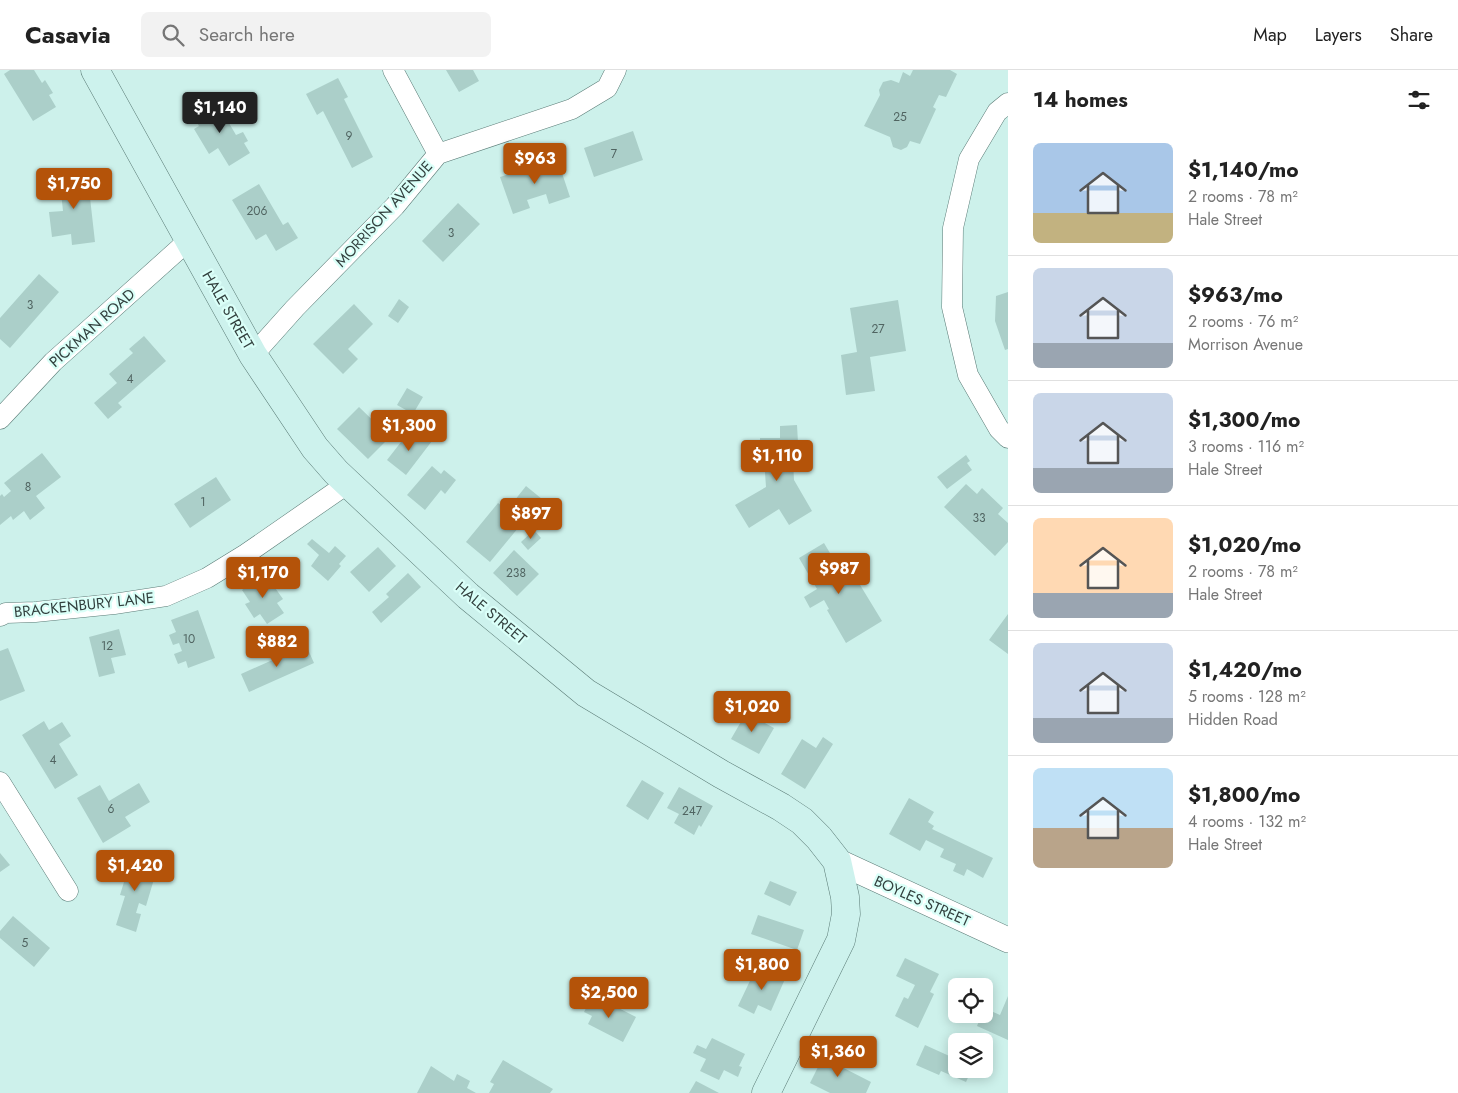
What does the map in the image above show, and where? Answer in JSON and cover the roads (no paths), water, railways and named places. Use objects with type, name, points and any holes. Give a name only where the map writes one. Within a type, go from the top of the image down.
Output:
[{"type":"main road","name":"HALE STREET","points":[[95,70],[253,355],[315,448],[347,484],[385,517],[468,596],[586,693],[802,821],[819,838],[837,861],[845,897],[846,914],[841,940],[766,1093]]},
{"type":"street","points":[[393,70],[438,154]]},
{"type":"street","name":"MORRISON AVENUE","points":[[253,355],[395,206],[438,154],[572,109],[607,88],[616,70]]},
{"type":"street","points":[[1008,104],[997,112],[969,159],[953,228],[952,307],[968,375],[999,429],[1008,438]]},
{"type":"street","name":"PICKMAN ROAD","points":[[0,419],[53,362],[189,240]]},
{"type":"street","name":"BRACKENBURY LANE","points":[[0,616],[6,613],[106,605],[166,596],[206,578],[246,554],[347,484]]},
{"type":"street","points":[[0,782],[68,891]]},
{"type":"street","name":"BOYLES STREET","points":[[837,861],[1008,940]]}]
